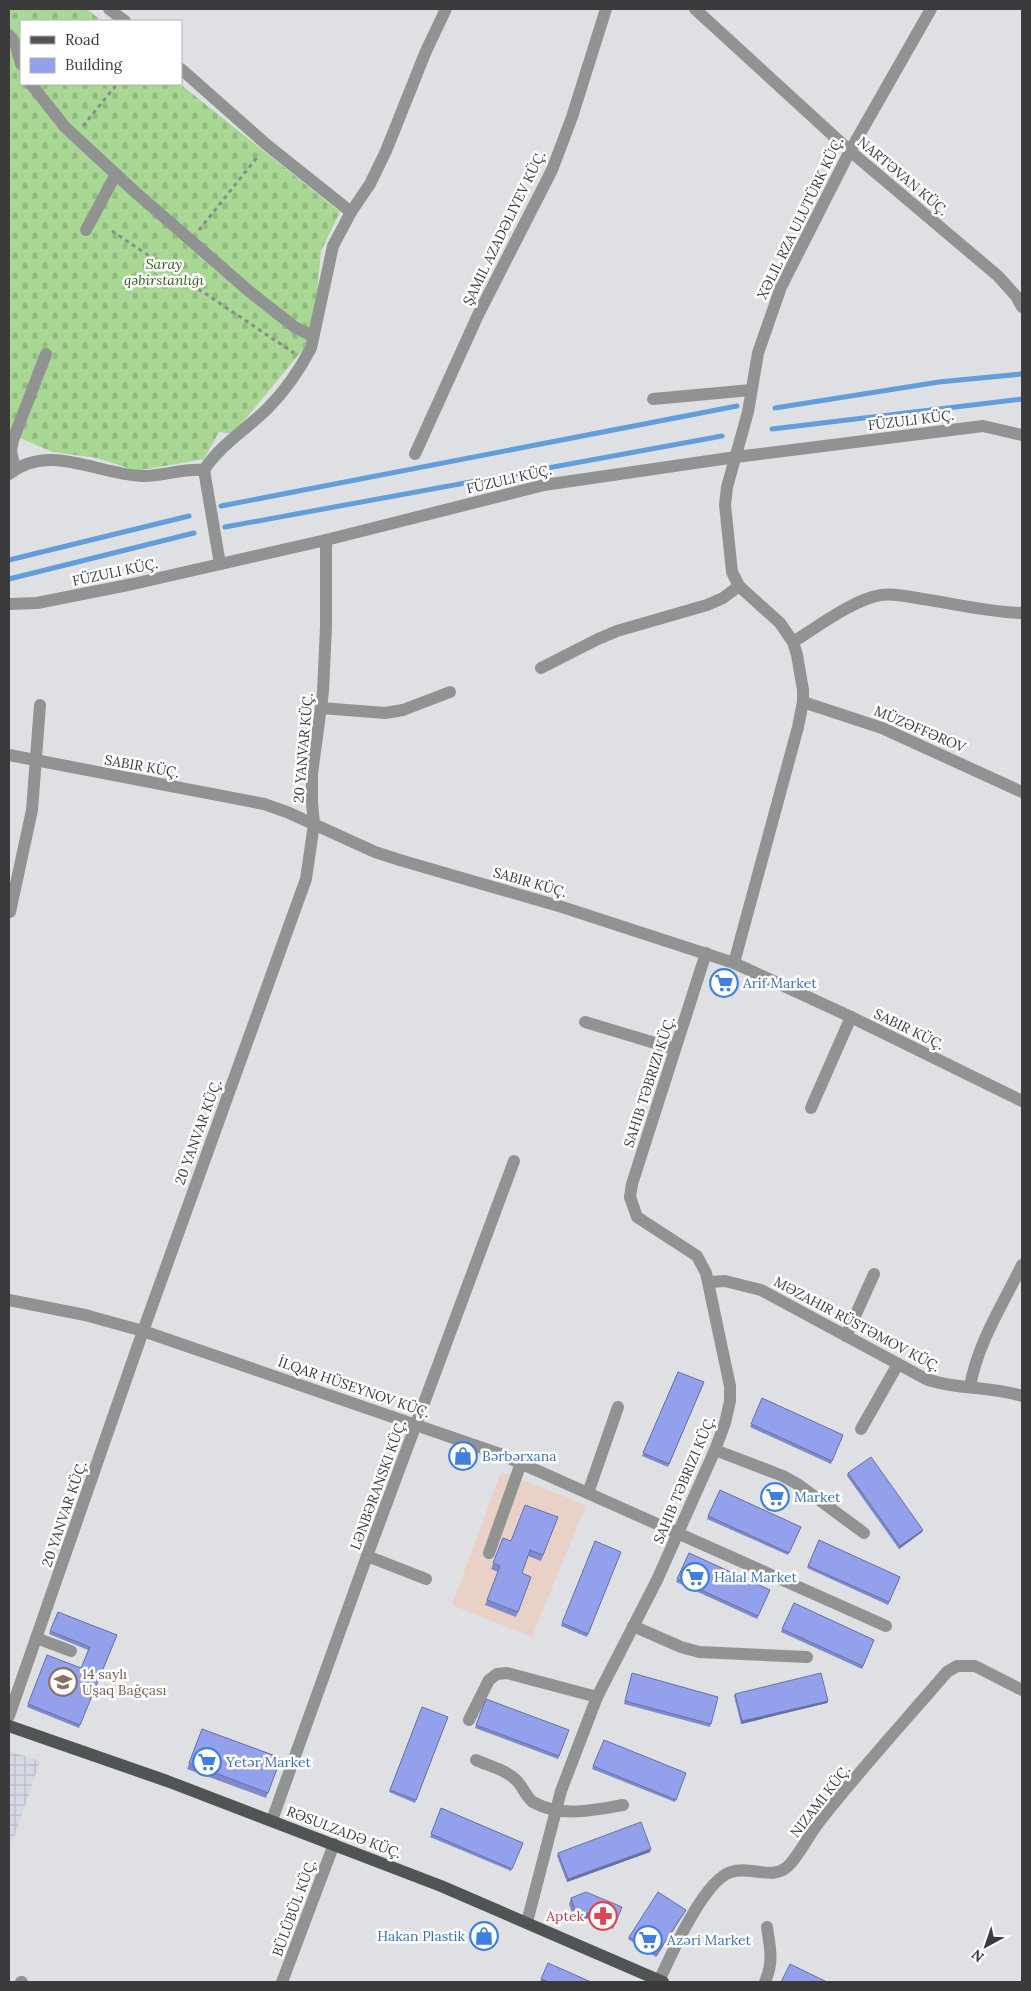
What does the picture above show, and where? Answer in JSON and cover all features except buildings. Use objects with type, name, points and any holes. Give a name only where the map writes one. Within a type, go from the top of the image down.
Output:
[{"type":"main road","name":"RƏSULZADƏ KÜÇ.","points":[[9,1726],[167,1781],[334,1844],[527,1922],[661,1981]]},
{"type":"street","points":[[109,9],[123,20]]},
{"type":"street","points":[[220,564],[204,470],[220,450],[269,407],[305,360],[313,336],[333,246],[351,212],[370,184],[386,151],[426,51],[446,9]]},
{"type":"street","points":[[604,13],[618,9]]},
{"type":"street","name":"NARTƏVAN KÜÇ.","points":[[695,9],[850,151],[998,276],[1020,297]]},
{"type":"street","name":"XƏLIL RZA ULUTÜRK KÜÇ.","points":[[736,457],[748,412],[758,353],[774,304],[850,151],[931,9]]},
{"type":"street","name":"ŞAMIL AZADƏLIYEV KÜÇ.","points":[[414,454],[478,315],[552,170],[572,116],[604,13]]},
{"type":"street","points":[[9,35],[16,46],[20,60]]},
{"type":"street","points":[[182,70],[267,145],[351,212]]},
{"type":"street","points":[[32,85],[66,127],[116,174],[250,292],[296,328],[313,336]]},
{"type":"street","points":[[86,230],[116,174]]},
{"type":"street","points":[[46,354],[13,440],[11,451],[12,472],[40,461],[73,461],[124,475],[145,476],[180,470],[204,470]]},
{"type":"street","points":[[654,399],[752,390]]},
{"type":"street","name":"FÜZULI KÜÇ.","points":[[9,604],[37,603],[133,584],[326,540],[544,485],[736,457],[983,426],[1022,434]]},
{"type":"street","points":[[734,963],[803,702],[803,690],[793,642],[780,623],[739,586],[732,572],[724,505],[726,487],[736,457]]},
{"type":"street","name":"20 YANVAR KÜÇ.","points":[[9,1716],[143,1331],[306,879],[314,824],[312,774],[321,708],[326,626],[326,540]]},
{"type":"street","points":[[541,668],[598,639],[707,605],[723,598],[739,586]]},
{"type":"street","points":[[793,642],[842,611],[880,595],[898,595],[990,610],[1022,613]]},
{"type":"street","points":[[321,708],[385,713],[403,710],[450,692]]},
{"type":"street","name":"MÜZƏFFƏROV","points":[[803,702],[882,728],[1022,792]]},
{"type":"street","points":[[10,912],[32,810],[40,705]]},
{"type":"street","name":"SABIR KÜÇ.","points":[[9,755],[264,804],[375,852],[403,862],[562,907],[706,953],[734,963],[851,1017],[1022,1101]]},
{"type":"street","name":"SAHIB TƏBRIZI KÜÇ.","points":[[527,1922],[556,1809],[598,1697],[648,1598],[716,1450],[730,1401],[730,1386],[706,1273],[697,1256],[637,1218],[630,1197],[632,1184],[706,953]]},
{"type":"street","points":[[811,1108],[851,1017]]},
{"type":"street","points":[[585,1022],[675,1049]]},
{"type":"street","name":"LƏNBƏRANSKI KÜÇ.","points":[[272,1820],[367,1556],[514,1161]]},
{"type":"street","points":[[970,1387],[973,1368],[979,1353],[1022,1266]]},
{"type":"street","points":[[846,1336],[874,1274]]},
{"type":"street","name":"MƏZAHIR RÜSTƏMOV KÜÇ.","points":[[708,1282],[725,1281],[761,1290],[926,1379],[941,1385],[1001,1391],[1022,1396]]},
{"type":"street","name":"İLQAR HÜSEYNOV KÜÇ.","points":[[9,1300],[86,1315],[143,1331],[521,1463],[886,1626]]},
{"type":"street","points":[[860,1428],[898,1364]]},
{"type":"street","points":[[588,1493],[618,1407]]},
{"type":"street","points":[[716,1450],[783,1476],[864,1533]]},
{"type":"street","points":[[489,1553],[521,1463]]},
{"type":"street","points":[[367,1556],[426,1579]]},
{"type":"street","points":[[633,1626],[681,1647],[699,1652],[807,1657]]},
{"type":"street","points":[[36,1638],[71,1651]]},
{"type":"street","name":"NIZAMI KÜÇ.","points":[[661,1981],[681,1935],[708,1891],[721,1876],[733,1871],[772,1873],[782,1870],[791,1864],[818,1823],[947,1672],[957,1666],[974,1666],[1022,1690]]},
{"type":"street","points":[[469,1720],[489,1680],[497,1674],[507,1673],[598,1697]]},
{"type":"street","points":[[476,1760],[511,1775],[534,1803],[572,1812],[585,1812],[624,1805]]},
{"type":"street","name":"BÜLÜBÜL KÜÇ.","points":[[282,1982],[334,1844]]},
{"type":"street","points":[[764,1982],[771,1968],[767,1927]]},
{"type":"path","points":[[75,136],[116,85]]},
{"type":"path","points":[[190,240],[267,145]]},
{"type":"path","points":[[112,231],[305,360]]},
{"type":"shaded area","points":[[501,1472],[586,1505],[532,1637],[452,1605]]},
{"type":"shaded area","points":[[9,1751],[40,1761],[13,1841],[9,1840]]},
{"type":"green space","name":"Saray qəbirstanlığı","points":[[9,9],[87,9],[101,20],[20,20],[20,85],[181,85],[340,212],[321,251],[316,304],[305,347],[233,434],[219,432],[204,459],[137,471],[97,458],[52,452],[11,434],[9,439]]},
{"type":"waterway","points":[[775,408],[939,382],[1022,374]]},
{"type":"waterway","points":[[772,429],[1022,399]]},
{"type":"waterway","points":[[221,506],[737,406]]},
{"type":"waterway","points":[[225,527],[722,436]]},
{"type":"waterway","points":[[9,560],[189,516]]},
{"type":"waterway","points":[[9,579],[194,533]]},
{"type":"place","name":"Arif Market","points":[[724,983]]},
{"type":"place","name":"Bərbərxana","points":[[463,1456]]},
{"type":"place","name":"Market","points":[[775,1497]]},
{"type":"place","name":"Halal Market","points":[[695,1577]]},
{"type":"place","name":"14 saylı Uşaq Bağçası","points":[[63,1682]]},
{"type":"place","name":"Yetər Market","points":[[207,1762]]},
{"type":"place","name":"Aptek","points":[[603,1916]]},
{"type":"place","name":"Hakan Plastik","points":[[484,1936]]},
{"type":"place","name":"Azəri Market","points":[[648,1940]]}]
